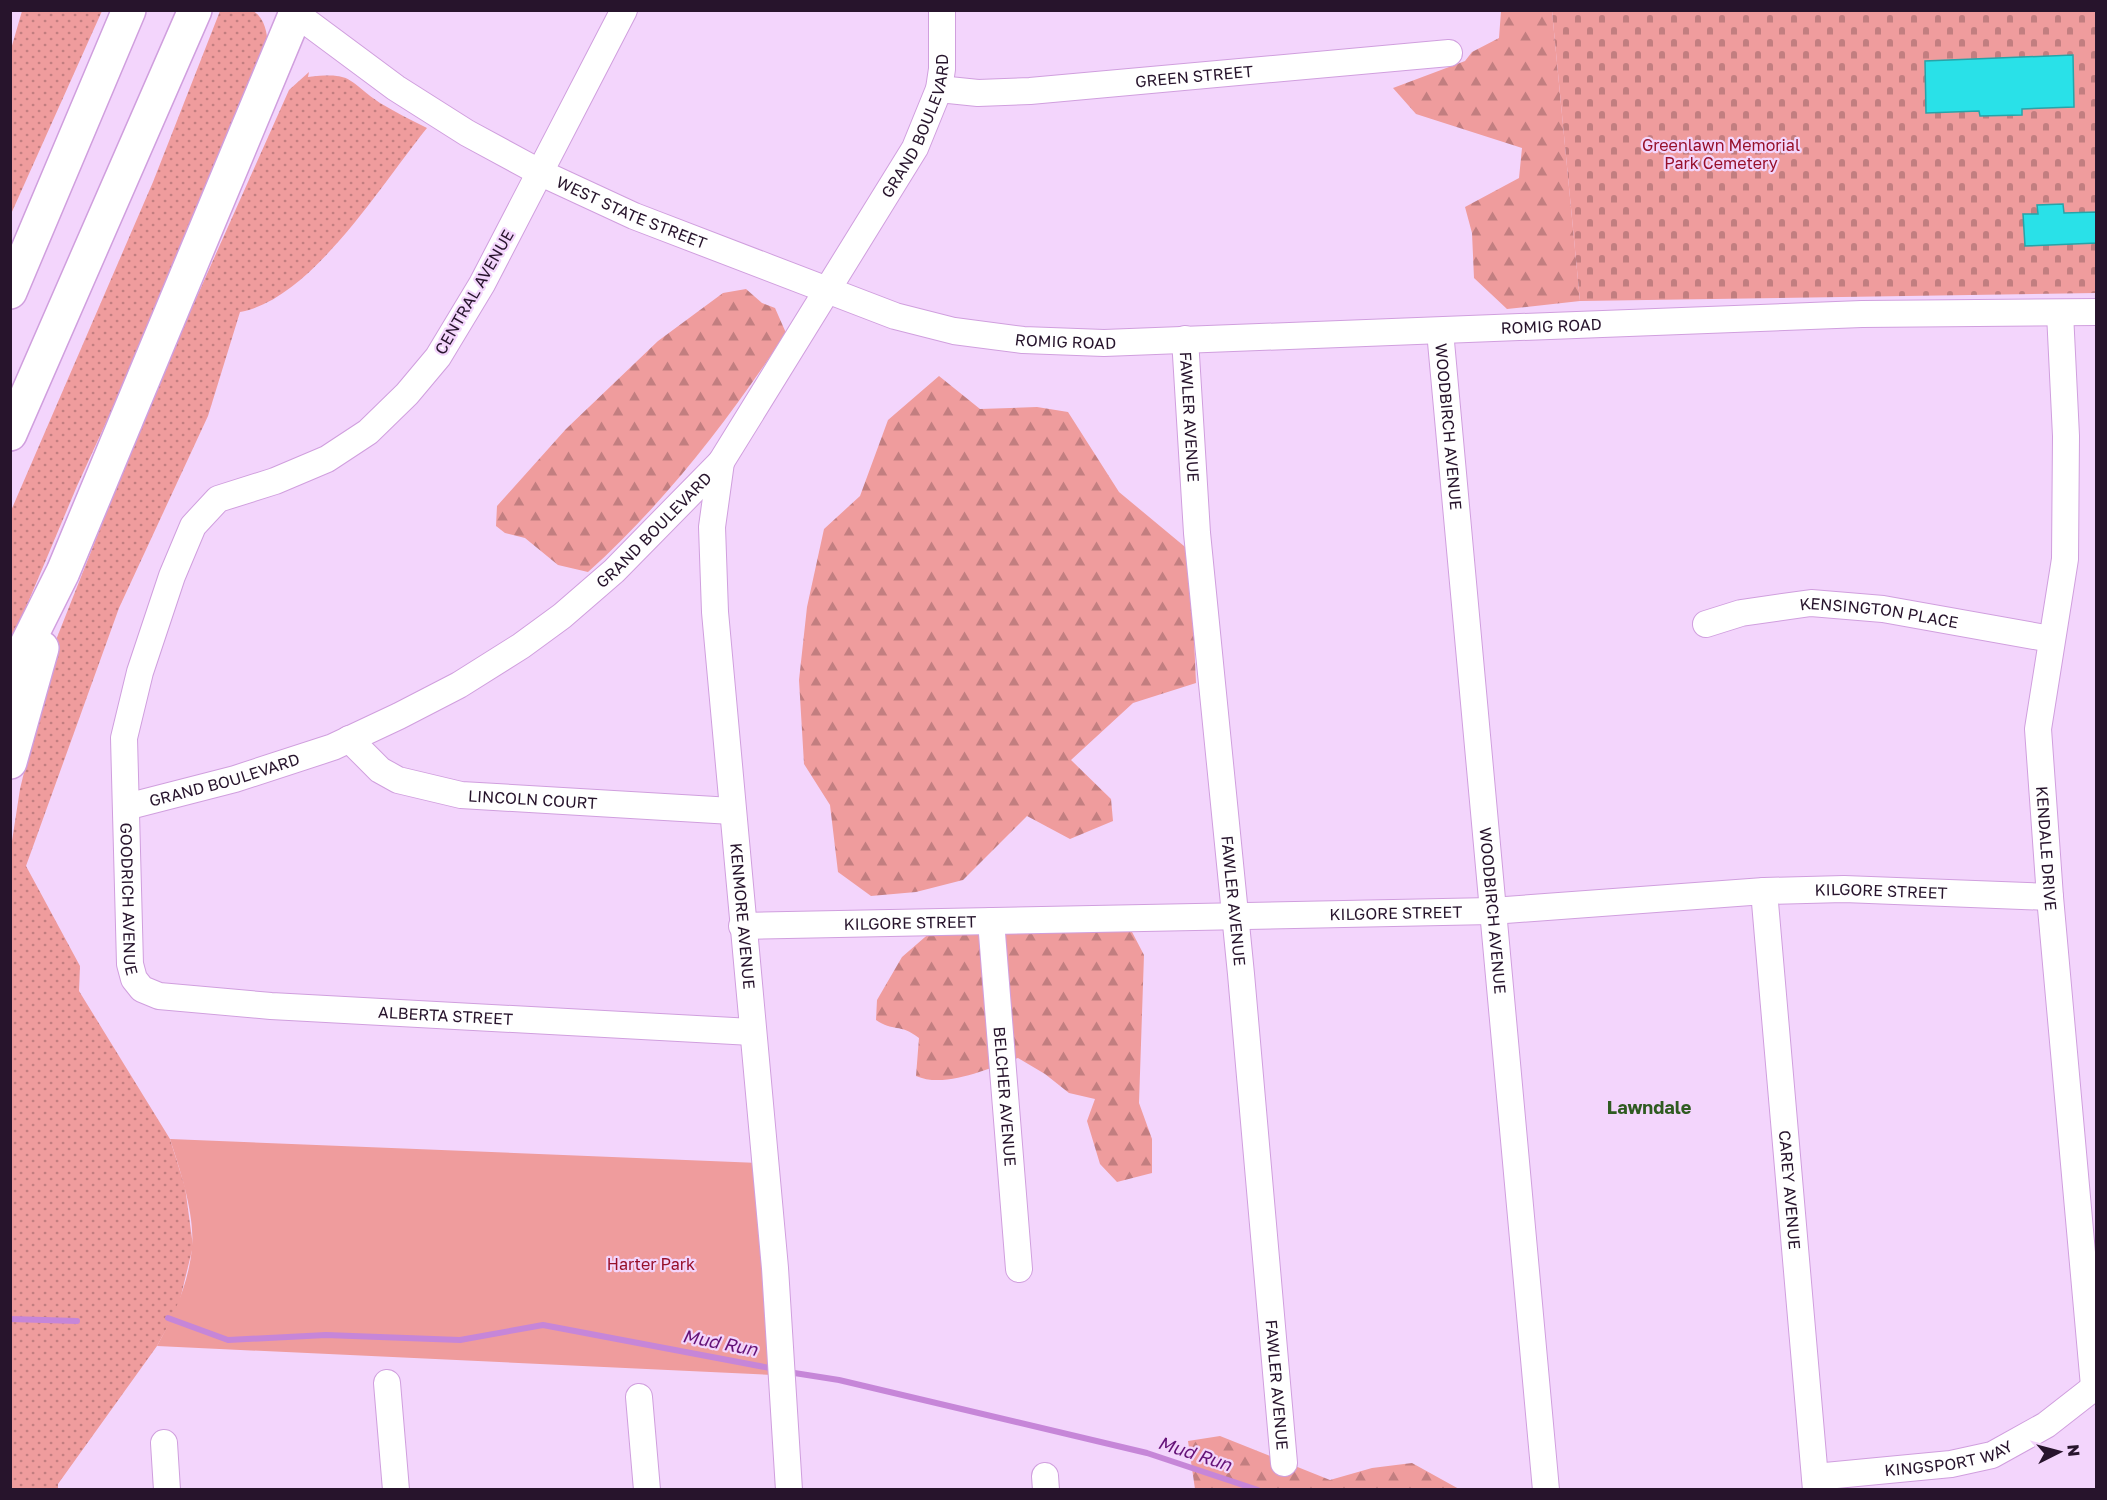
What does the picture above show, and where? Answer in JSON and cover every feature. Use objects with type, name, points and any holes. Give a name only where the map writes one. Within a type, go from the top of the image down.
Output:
[{"type":"highway","points":[[10,292],[129,10]]},
{"type":"highway","points":[[10,434],[195,10]]},
{"type":"highway","points":[[10,678],[63,572],[294,12]]},
{"type":"highway","points":[[10,762],[63,572]]},
{"type":"street","name":"CENTRAL AVENUE","points":[[126,807],[124,738],[140,672],[172,576],[193,526],[219,499],[274,481],[327,459],[368,432],[407,394],[438,357],[482,284],[624,10]]},
{"type":"street","name":"GRAND BOULEVARD","points":[[126,807],[235,779],[349,739],[459,685],[562,616],[614,571],[721,462],[829,291],[915,148],[939,89],[942,69],[942,10]]},
{"type":"street","name":"WEST STATE STREET","points":[[294,12],[396,88],[467,133],[539,172],[634,216],[895,316],[954,331],[1006,338]]},
{"type":"street","name":"GREEN STREET","points":[[939,89],[978,93],[1030,91],[1449,53]]},
{"type":"street","name":"KENDALE DRIVE","points":[[2060,312],[2066,436],[2065,559],[2038,729],[2050,897],[2095,1386]]},
{"type":"street","name":"ROMIG ROAD","points":[[1006,338],[1050,342],[1185,339],[1862,314],[2097,312]]},
{"type":"street","name":"WOODBIRCH AVENUE","points":[[1440,331],[1546,1490]]},
{"type":"street","name":"FAWLER AVENUE","points":[[1185,339],[1197,533],[1284,1463]]},
{"type":"street","name":"KENMORE AVENUE","points":[[721,462],[711,548],[782,1367],[789,1490]]},
{"type":"street","name":"KENSINGTON PLACE","points":[[1706,624],[1742,613],[1811,603],[1882,609],[2051,639]]},
{"type":"street","name":"LINCOLN COURT","points":[[349,739],[380,770],[398,780],[449,792],[732,811]]},
{"type":"street","name":"GOODRICH AVENUE","points":[[126,807],[130,964],[134,979],[142,989]]},
{"type":"street","name":"KILGORE STREET","points":[[742,926],[1492,911],[1764,891],[1868,889],[2050,897]]},
{"type":"street","name":"CAREY AVENUE","points":[[1764,891],[1816,1483]]},
{"type":"street","name":"BELCHER AVENUE","points":[[991,921],[1019,1269]]},
{"type":"street","name":"ALBERTA STREET","points":[[142,989],[159,996],[271,1006],[752,1032]]},
{"type":"street","points":[[387,1383],[396,1490]]},
{"type":"street","name":"KINGSPORT WAY","points":[[1816,1483],[1951,1464],[1992,1455],[2046,1425],[2095,1386]]},
{"type":"street","points":[[639,1397],[647,1490]]},
{"type":"street","points":[[164,1443],[167,1490]]},
{"type":"green space","points":[[22,11],[102,11],[11,214],[11,49]]},
{"type":"green space","points":[[220,11],[253,11],[263,22],[268,46],[196,226],[77,486],[11,643],[10,513],[153,182]]},
{"type":"green space","points":[[1501,11],[1552,11],[1580,301],[1507,309],[1474,278],[1472,233],[1465,207],[1519,178],[1522,148],[1416,114],[1393,88],[1465,61],[1472,52],[1499,38]]},
{"type":"green space","name":"Greenlawn Memorial Park Cemetery","points":[[1552,11],[2096,11],[2096,293],[1580,301]]},
{"type":"green space","points":[[309,72],[308,77],[342,77],[380,103],[427,128],[344,236],[319,263],[293,286],[267,303],[240,312],[208,416],[119,608],[26,866],[80,966],[79,991],[170,1139],[185,1187],[193,1246],[178,1308],[157,1346],[58,1484],[58,1489],[11,1490],[10,854],[20,789],[56,640],[153,395],[289,90]]},
{"type":"green space","points":[[746,289],[762,303],[775,308],[786,333],[742,397],[694,459],[643,518],[588,572],[558,565],[525,538],[505,533],[496,526],[497,506],[566,429],[658,341],[723,293]]},
{"type":"green space","points":[[939,376],[980,409],[1037,407],[1068,412],[1119,492],[1190,551],[1196,683],[1133,703],[1071,760],[1111,799],[1113,821],[1070,839],[1027,816],[963,880],[916,892],[871,896],[838,872],[830,805],[804,764],[799,680],[807,607],[824,529],[860,496],[888,420]]},
{"type":"green space","points":[[932,931],[1132,932],[1144,955],[1139,1103],[1152,1139],[1152,1173],[1117,1182],[1100,1164],[1087,1121],[1095,1099],[1069,1093],[1045,1074],[1018,1058],[981,1072],[953,1079],[940,1080],[916,1076],[919,1038],[912,1033],[887,1026],[876,1020],[877,1000],[902,957]]},
{"type":"green space","name":"Harter Park","points":[[170,1139],[759,1163],[774,1375],[157,1346],[180,1298],[188,1273],[192,1247],[189,1206]]},
{"type":"green space","points":[[1220,1436],[1330,1480],[1372,1468],[1412,1463],[1459,1489],[1195,1489],[1188,1441]]},
{"type":"building","points":[[2073,55],[2074,107],[2022,109],[2022,115],[1980,116],[1979,111],[1926,113],[1925,61]]},
{"type":"building","points":[[2063,204],[2064,213],[2097,212],[2097,243],[2025,246],[2023,214],[2038,214],[2037,205]]},
{"type":"waterway","name":"Mud Run","points":[[168,1318],[228,1340],[326,1335],[460,1340],[543,1325],[775,1369]]},
{"type":"waterway","name":"Mud Run","points":[[10,1319],[77,1321]]},
{"type":"waterway","name":"Mud Run","points":[[788,1372],[839,1380],[1147,1453],[1258,1490]]},
{"type":"district","name":"Lawndale","points":[[1649,1107]]}]
